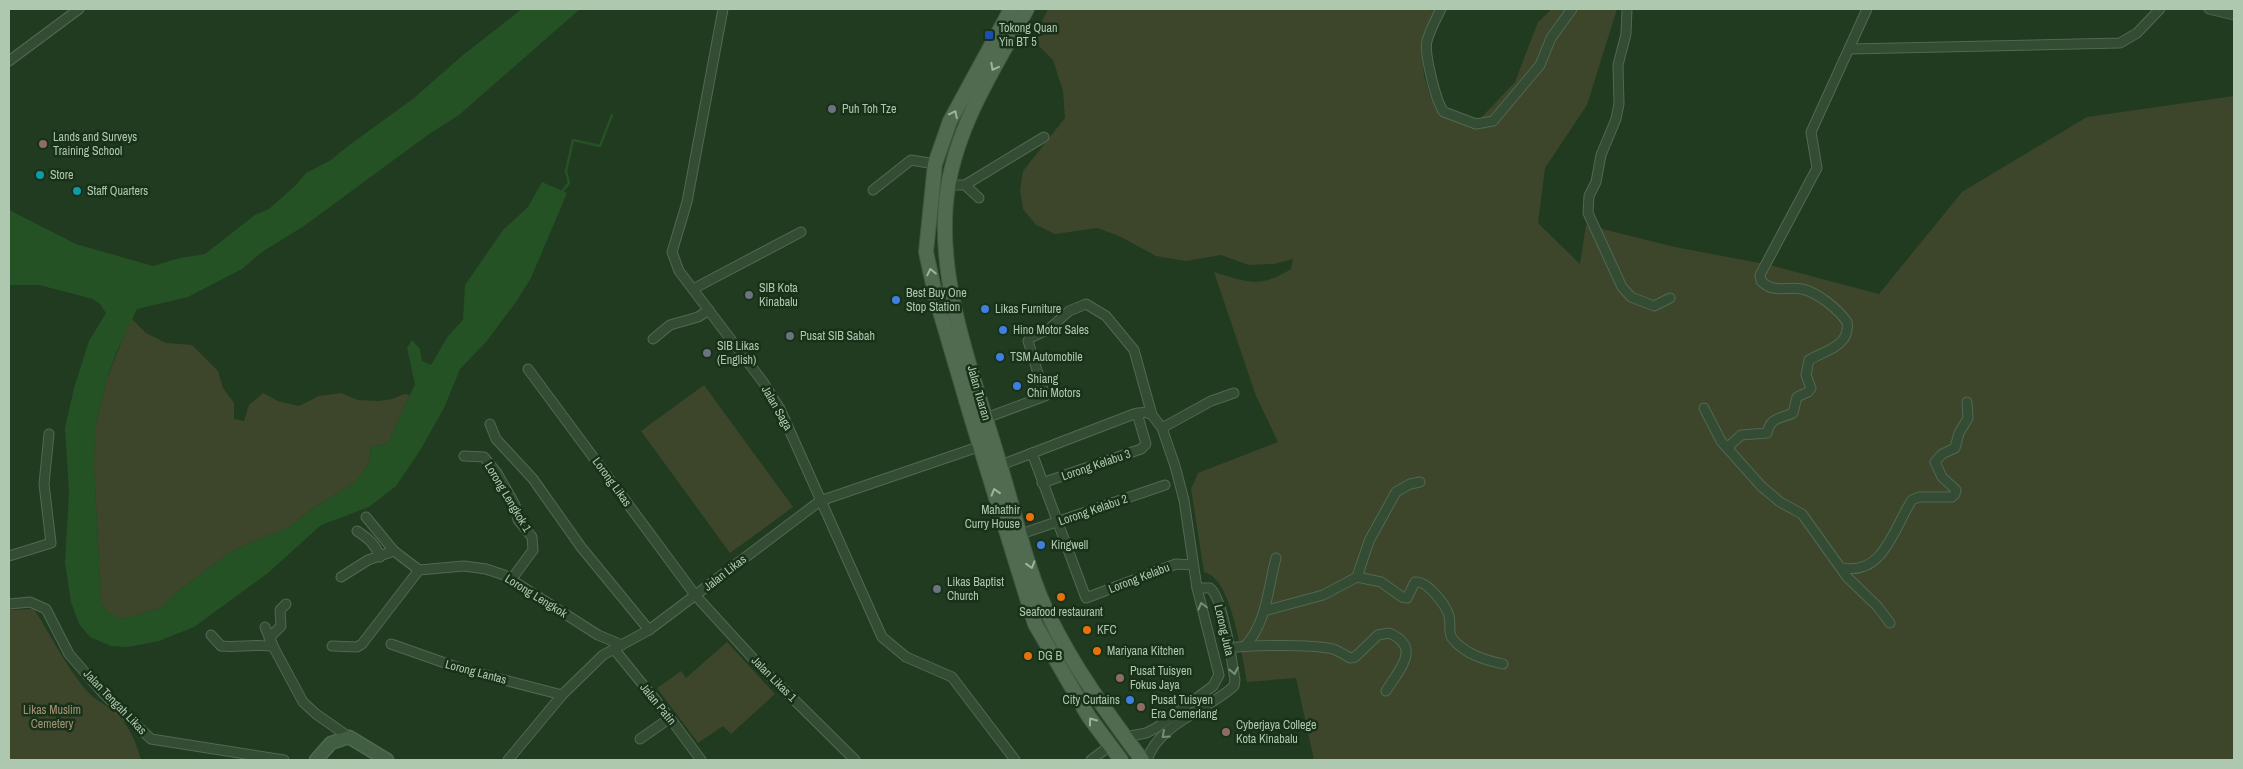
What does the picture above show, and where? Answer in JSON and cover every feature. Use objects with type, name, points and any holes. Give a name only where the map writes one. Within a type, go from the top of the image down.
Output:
[{"type":"main road","name":"Jalan Tuaran","points":[[1011,9],[1007,30],[963,132],[948,186],[944,219],[944,250],[950,289],[986,418],[1040,597],[1077,667],[1142,760]]},
{"type":"main road","name":"Jalan Tuaran","points":[[1027,9],[1007,30],[950,121],[935,164],[926,252],[936,298],[1035,624],[1075,694],[1121,760]]},
{"type":"main road","points":[[955,308],[954,324],[986,438],[980,446]]},
{"type":"main road","points":[[316,760],[331,743],[349,737],[387,760]]},
{"type":"street","points":[[9,60],[79,9]]},
{"type":"street","name":"Jalan Saga","points":[[722,9],[687,202],[672,252],[676,267],[772,394],[805,461],[820,501],[882,637],[906,657],[952,676],[1015,760]]},
{"type":"street","points":[[1441,9],[1427,41],[1426,53],[1436,96],[1444,112],[1476,124],[1493,121],[1523,87],[1540,64],[1551,38],[1572,9]]},
{"type":"street","points":[[1627,9],[1626,34],[1618,65],[1616,118],[1601,155],[1596,182],[1589,196],[1588,213],[1622,287],[1631,297],[1654,306],[1670,298]]},
{"type":"street","points":[[1728,447],[1742,435],[1766,433],[1771,422],[1776,417],[1793,413],[1797,397],[1808,392],[1811,388],[1811,383],[1806,375],[1808,360],[1835,348],[1846,333],[1847,322],[1823,300],[1800,288],[1784,290],[1767,287],[1761,281],[1760,275],[1817,168],[1811,132],[1867,9]]},
{"type":"street","points":[[1850,49],[2120,43],[2137,33],[2160,9]]},
{"type":"street","points":[[2209,9],[2234,15]]},
{"type":"street","points":[[948,186],[965,185],[1044,137]]},
{"type":"street","points":[[873,190],[911,160],[935,164]]},
{"type":"street","points":[[965,185],[978,198]]},
{"type":"street","points":[[693,289],[800,232]]},
{"type":"street","points":[[986,418],[1044,396],[1028,341],[1030,338],[1049,329],[1070,312],[1086,304],[1106,316],[1134,350],[1152,415],[1162,428],[1182,487],[1197,588]]},
{"type":"street","points":[[653,339],[670,325],[698,318],[709,310]]},
{"type":"street","name":"Lorong Likas","points":[[528,369],[696,596]]},
{"type":"street","points":[[1162,428],[1211,401],[1234,393]]},
{"type":"street","points":[[1842,568],[1854,570],[1876,559],[1885,549],[1912,500],[1919,497],[1952,497],[1955,494],[1956,490],[1942,477],[1935,462],[1942,454],[1955,448],[1959,433],[1968,418],[1967,402]]},
{"type":"street","points":[[1704,408],[1717,436],[1761,486],[1780,502],[1802,514],[1858,590],[1877,606],[1890,623]]},
{"type":"street","points":[[1001,466],[1137,413],[1146,412],[1152,415]]},
{"type":"street","name":"Lorong Kelabu 3","points":[[1042,483],[1141,449],[1146,444],[1137,413]]},
{"type":"street","points":[[490,424],[496,439],[533,479],[581,547],[649,630]]},
{"type":"street","points":[[9,556],[50,543],[44,484],[49,434]]},
{"type":"street","name":"Jalan Likas","points":[[508,760],[562,694],[603,656],[649,630],[820,501],[980,446]]},
{"type":"street","points":[[1032,453],[1057,522]]},
{"type":"street","name":"Lorong Lengkok 1","points":[[464,456],[484,457],[491,464],[515,505],[518,520],[532,537],[533,550],[511,580]]},
{"type":"street","points":[[1356,577],[1368,541],[1396,492],[1410,484],[1420,482]]},
{"type":"street","name":"Lorong Kelabu 2","points":[[1021,534],[1165,486]]},
{"type":"street","points":[[332,646],[357,647],[362,644],[418,570],[394,551],[366,517]]},
{"type":"street","name":"Lorong Kelabu","points":[[1057,522],[1086,598],[1176,564],[1193,565]]},
{"type":"street","points":[[357,531],[367,537],[378,549],[380,557]]},
{"type":"street","points":[[341,577],[368,560],[394,551]]},
{"type":"street","points":[[1245,646],[1256,632],[1264,611],[1276,558]]},
{"type":"street","name":"Lorong Lengkok","points":[[418,570],[476,566],[511,580],[618,647]]},
{"type":"street","points":[[1264,611],[1323,594],[1356,577],[1381,582],[1406,598],[1415,582],[1421,582],[1431,590],[1446,608],[1449,617],[1450,636],[1454,640],[1472,654],[1504,664]]},
{"type":"street","name":"Lorong Juta","points":[[1125,737],[1146,733],[1156,728],[1216,682],[1218,667],[1197,588],[1206,586],[1213,590],[1223,619],[1236,680],[1234,686],[1164,734],[1150,751],[1147,760]]},
{"type":"street","name":"Jalan Likas 1","points":[[696,596],[759,665],[855,760]]},
{"type":"street","name":"Jalan Tengah Likas","points":[[9,604],[30,602],[46,609],[69,654],[102,692],[151,739],[284,760]]},
{"type":"street","points":[[210,634],[220,646],[252,647],[271,643],[281,626],[280,610],[286,604]]},
{"type":"street","points":[[265,626],[271,643],[304,702],[316,714],[349,737]]},
{"type":"street","points":[[1229,648],[1245,646],[1314,647],[1334,650],[1350,658],[1356,656],[1378,635],[1389,633],[1400,639],[1406,648],[1407,658],[1386,691]]},
{"type":"street","name":"Lorong Lantas","points":[[391,644],[462,669],[562,694]]},
{"type":"street","name":"Jalan Patin","points":[[618,647],[701,760]]},
{"type":"street","points":[[640,739],[670,718]]},
{"type":"street","points":[[1092,760],[1111,745]]},
{"type":"green space","points":[[1048,9],[1436,9],[1421,45],[1424,76],[1432,101],[1478,121],[1515,82],[1538,22],[1552,9],[1617,9],[1587,105],[1545,168],[1538,223],[1580,264],[1586,225],[1675,247],[1770,265],[1879,294],[1962,192],[2087,117],[2234,96],[2234,760],[1314,760],[1296,678],[1247,682],[1236,627],[1226,597],[1213,577],[1204,572],[1191,489],[1198,473],[1278,442],[1256,396],[1214,272],[1245,281],[1261,281],[1291,269],[1293,259],[1274,264],[1249,265],[1221,255],[1186,261],[1156,256],[1119,236],[1097,228],[1055,234],[1036,225],[1023,209],[1020,190],[1023,171],[1065,118],[1063,91],[1053,60],[1033,40]]},
{"type":"green space","points":[[131,318],[146,333],[166,343],[192,345],[218,371],[223,388],[234,403],[234,419],[244,421],[249,405],[263,393],[278,401],[299,406],[319,396],[341,393],[358,400],[379,401],[392,399],[404,394],[410,395],[388,443],[371,447],[369,463],[355,483],[313,508],[289,527],[230,552],[176,593],[161,608],[121,619],[106,612],[101,602],[94,466],[95,428],[107,379]]},
{"type":"green space","points":[[704,385],[793,507],[730,553],[641,431]]},
{"type":"green space","name":"Likas Muslim Cemetery","points":[[34,609],[78,680],[93,697],[116,713],[125,723],[135,741],[141,760],[9,760],[9,610]]},
{"type":"green space","points":[[727,642],[775,694],[731,734],[723,726],[698,743],[657,688],[681,671],[686,678]]},
{"type":"shaded area","points":[[522,9],[580,9],[459,115],[429,134],[304,226],[262,252],[242,269],[188,297],[137,309],[117,351],[107,379],[95,428],[94,466],[101,602],[106,612],[121,619],[161,608],[176,593],[230,552],[289,527],[313,508],[355,483],[369,463],[371,447],[388,443],[415,384],[407,348],[412,340],[420,349],[422,361],[431,365],[448,336],[463,320],[465,285],[503,230],[528,207],[542,182],[567,193],[531,278],[516,302],[486,342],[460,369],[444,408],[421,449],[396,486],[369,507],[321,525],[268,573],[194,627],[159,641],[128,647],[111,646],[90,637],[79,624],[71,602],[65,563],[69,492],[65,428],[74,388],[89,341],[106,313],[100,304],[93,299],[39,285],[9,285],[9,210],[76,244],[153,266],[180,258],[205,254],[255,215],[269,209],[296,185],[306,173],[331,160],[414,98],[463,55]]},
{"type":"waterway","points":[[561,193],[569,183],[566,171],[573,140],[600,146],[612,115]]},
{"type":"place","name":"Tokong Quan Yin BT 5","points":[[989,35]]},
{"type":"place","name":"Puh Toh Tze","points":[[832,109]]},
{"type":"place","name":"Lands and Surveys Training School","points":[[43,144]]},
{"type":"place","name":"Store","points":[[40,175]]},
{"type":"place","name":"Staff Quarters","points":[[77,191]]},
{"type":"place","name":"SIB Kota Kinabalu","points":[[749,295]]},
{"type":"place","name":"Best Buy One Stop Station","points":[[896,300]]},
{"type":"place","name":"Likas Furniture","points":[[985,309]]},
{"type":"place","name":"Hino Motor Sales","points":[[1003,330]]},
{"type":"place","name":"Pusat SIB Sabah","points":[[790,336]]},
{"type":"place","name":"SIB Likas (English)","points":[[707,353]]},
{"type":"place","name":"TSM Automobile","points":[[1000,357]]},
{"type":"place","name":"Shiang Chin Motors","points":[[1017,386]]},
{"type":"place","name":"Mahathir Curry House","points":[[1030,517]]},
{"type":"place","name":"Kingwell","points":[[1041,545]]},
{"type":"place","name":"Likas Baptist Church","points":[[937,589]]},
{"type":"place","name":"Seafood restaurant","points":[[1061,597]]},
{"type":"place","name":"KFC","points":[[1087,630]]},
{"type":"place","name":"Mariyana Kitchen","points":[[1097,651]]},
{"type":"place","name":"DG B","points":[[1028,656]]},
{"type":"place","name":"Pusat Tuisyen Fokus Jaya","points":[[1120,678]]},
{"type":"place","name":"City Curtains","points":[[1130,700]]},
{"type":"place","name":"Pusat Tuisyen Era Cemerlang","points":[[1141,707]]},
{"type":"place","name":"Cyberjaya College Kota Kinabalu","points":[[1226,732]]}]
